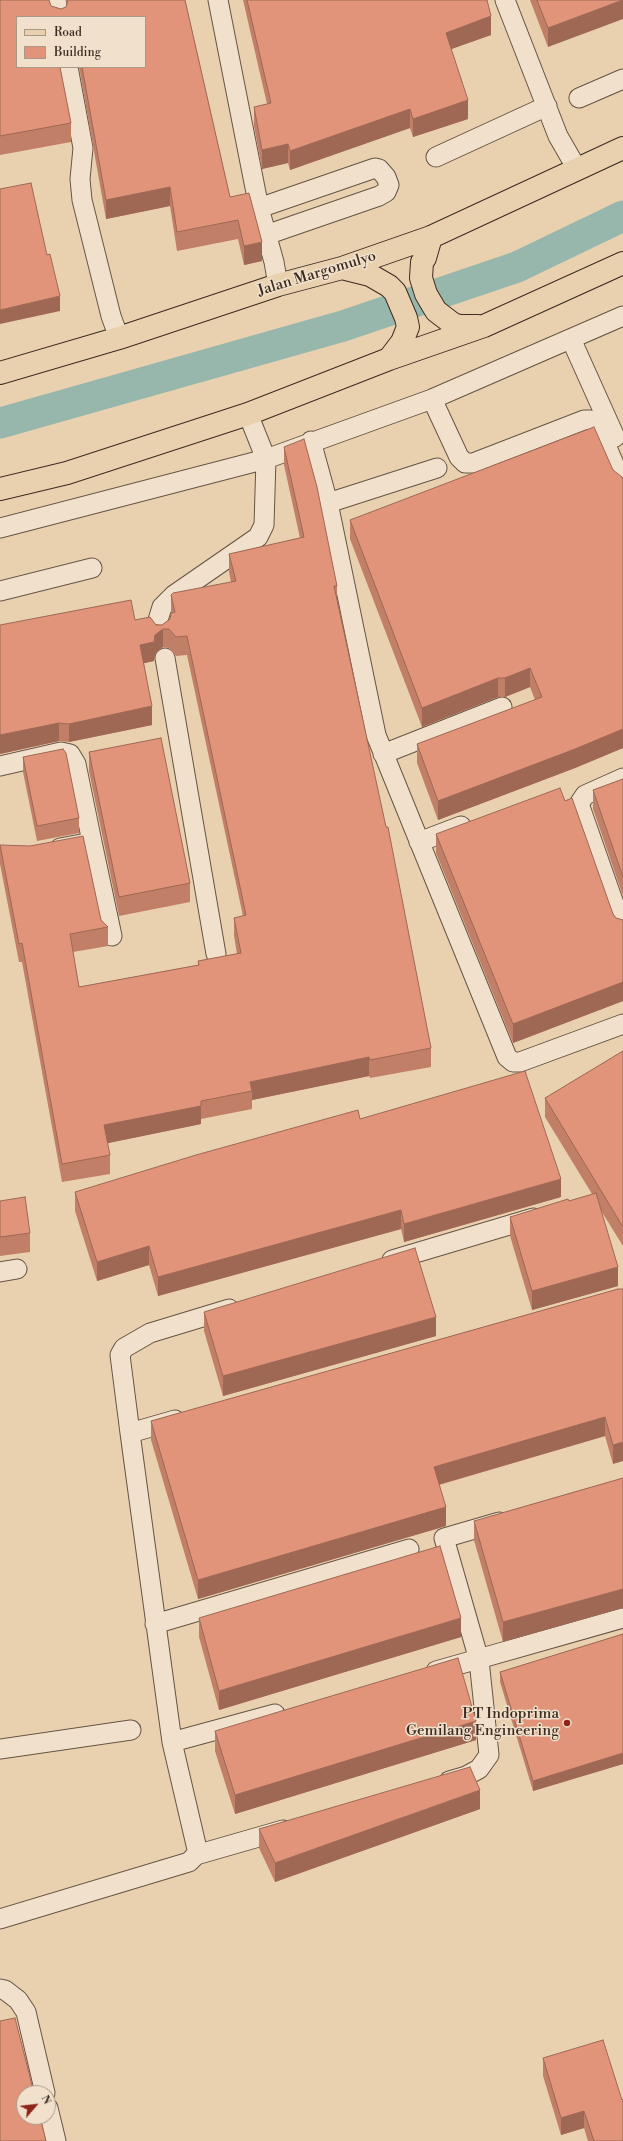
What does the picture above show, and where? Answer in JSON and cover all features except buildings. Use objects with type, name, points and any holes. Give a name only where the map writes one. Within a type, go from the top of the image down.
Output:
[{"type":"main road","name":"Jalan Margomulyo","points":[[0,373],[119,338],[278,285],[342,268],[431,237],[623,148]]},
{"type":"main road","points":[[431,237],[425,258],[422,262],[421,278],[426,294],[436,311],[453,324],[459,326],[484,326]]},
{"type":"main road","points":[[0,489],[67,473],[248,414],[389,359],[484,326],[623,263]]},
{"type":"main road","points":[[342,268],[370,275],[389,286],[395,292],[406,318],[408,327],[402,342],[389,359]]},
{"type":"lane","points":[[56,0],[59,16]]},
{"type":"lane","points":[[218,0],[259,208],[278,285]]},
{"type":"lane","points":[[505,0],[558,136],[577,169]]},
{"type":"lane","points":[[68,68],[83,148],[80,179],[82,200],[111,316],[119,338]]},
{"type":"lane","points":[[580,98],[623,79]]},
{"type":"lane","points":[[436,157],[547,106]]},
{"type":"lane","points":[[259,208],[375,168],[379,169],[386,177],[389,185],[386,192],[380,196],[266,235]]},
{"type":"lane","points":[[0,528],[266,459],[311,441],[432,399],[571,340],[623,316]]},
{"type":"lane","points":[[571,340],[623,454]]},
{"type":"lane","points":[[432,399],[459,457],[465,463],[473,464],[584,420],[590,420],[597,424],[623,486]]},
{"type":"lane","points":[[160,634],[158,620],[162,607],[174,595],[258,537],[264,525],[266,459],[248,414]]},
{"type":"lane","points":[[311,441],[328,503],[376,735],[507,1057],[513,1062],[520,1062],[623,1024]]},
{"type":"lane","points":[[328,503],[437,468]]},
{"type":"lane","points":[[0,591],[92,568]]},
{"type":"lane","points":[[164,658],[216,954]]},
{"type":"lane","points":[[383,754],[502,707]]},
{"type":"lane","points":[[0,766],[61,752],[70,754],[76,764],[112,936]]},
{"type":"lane","points":[[623,778],[585,795],[580,804],[623,929]]},
{"type":"lane","points":[[419,842],[477,821]]},
{"type":"lane","points":[[42,852],[92,842]]},
{"type":"lane","points":[[378,1265],[552,1212]]},
{"type":"lane","points":[[196,1855],[197,1848],[172,1742],[120,1355],[124,1348],[150,1333],[249,1303]]},
{"type":"lane","points":[[130,1433],[191,1416]]},
{"type":"lane","points":[[428,1787],[466,1776],[479,1768],[489,1755],[479,1660],[444,1538],[518,1516]]},
{"type":"lane","points":[[155,1624],[409,1549]]},
{"type":"lane","points":[[418,1676],[479,1660],[623,1618]]},
{"type":"lane","points":[[172,1742],[295,1709]]},
{"type":"lane","points":[[0,1749],[131,1730]]},
{"type":"lane","points":[[0,1920],[182,1865],[196,1855],[301,1824]]},
{"type":"lane","points":[[0,1989],[5,1990],[18,2000],[26,2012],[43,2085]]},
{"type":"lane","points":[[52,2125],[56,2141]]},
{"type":"waterway","points":[[0,423],[343,326],[517,267],[623,216]]},
{"type":"place","name":"PT Indoprima Gemilang Engineering","points":[[567,1723]]}]
